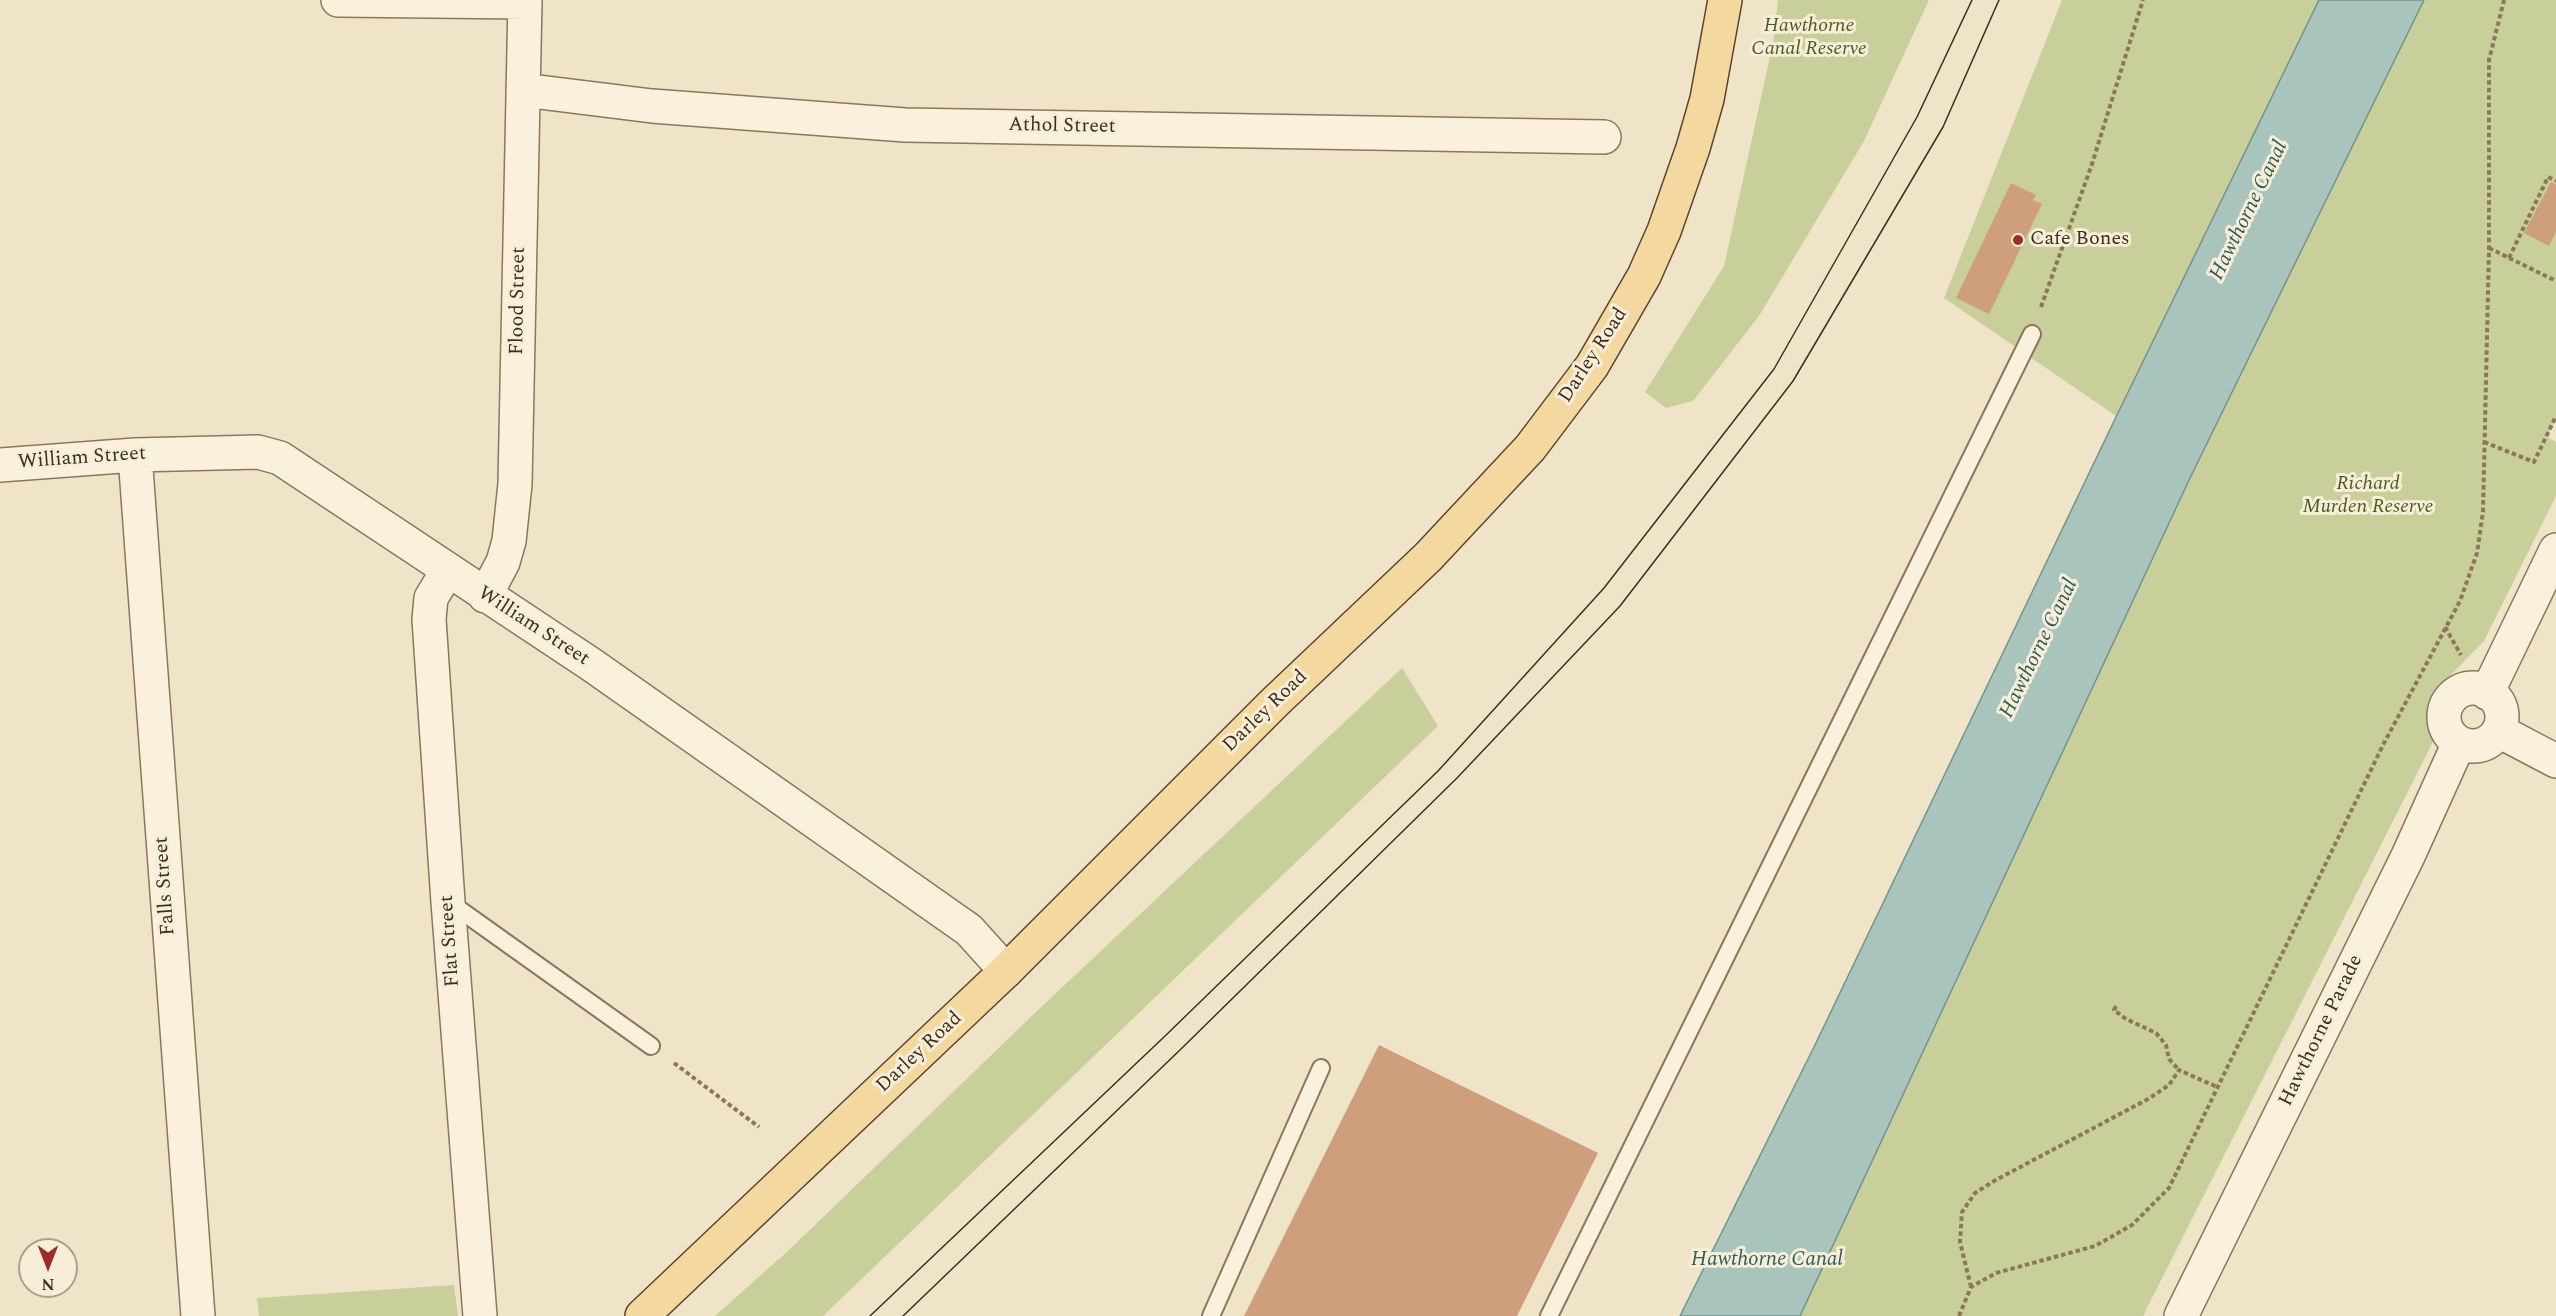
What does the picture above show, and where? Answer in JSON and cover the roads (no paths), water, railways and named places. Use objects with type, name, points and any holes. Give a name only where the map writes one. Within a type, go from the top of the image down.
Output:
[{"type":"main road","name":"Darley Road","points":[[642,1316],[1006,971],[1274,703],[1428,557],[1530,448],[1592,366],[1644,276],[1680,188],[1707,99],[1725,0]]},
{"type":"street","points":[[338,0],[525,1]]},
{"type":"street","name":"Flood Street","points":[[485,596],[503,562],[509,541],[515,484],[525,1]]},
{"type":"street","name":"Athol Street","points":[[523,90],[652,106],[906,125],[1604,137]]},
{"type":"street","name":"William Street","points":[[0,465],[135,455],[258,452],[280,458],[592,665],[969,930],[1006,971]]},
{"type":"street","name":"Falls Street","points":[[135,455],[198,1316]]},
{"type":"street","points":[[2487,693],[2556,550]]},
{"type":"street","name":"Flat Street","points":[[448,570],[431,598],[429,619],[480,1316]]},
{"type":"street","points":[[2469,688],[2487,693],[2499,705],[2502,722],[2499,730],[2486,743],[2477,746],[2459,743],[2447,730],[2444,721],[2447,703],[2453,696],[2469,688]]},
{"type":"street","points":[[2499,730],[2556,761]]},
{"type":"street","name":"Hawthorne Parade","points":[[2181,1316],[2408,856],[2459,743]]},
{"type":"lane","points":[[1549,1316],[2032,333]]},
{"type":"lane","points":[[448,902],[651,1046]]},
{"type":"lane","points":[[1211,1316],[1321,1068]]},
{"type":"water","name":"Hawthorne Canal","points":[[2319,0],[2424,0],[2190,478],[1800,1316],[1680,1316],[1814,1047]]},
{"type":"tram line","points":[[870,1316],[1164,1037],[1438,771],[1604,588],[1774,369],[1917,117],[1972,0]]},
{"type":"tram line","points":[[903,1316],[1181,1049],[1457,778],[1620,606],[1793,381],[1943,127],[1999,0]]},
{"type":"place","name":"Cafe Bones","points":[[2018,240]]},
{"type":"park label","name":"Hawthorne Canal Reserve","points":[[1809,38]]},
{"type":"park label","name":"Richard Murden Reserve","points":[[2368,496]]}]
